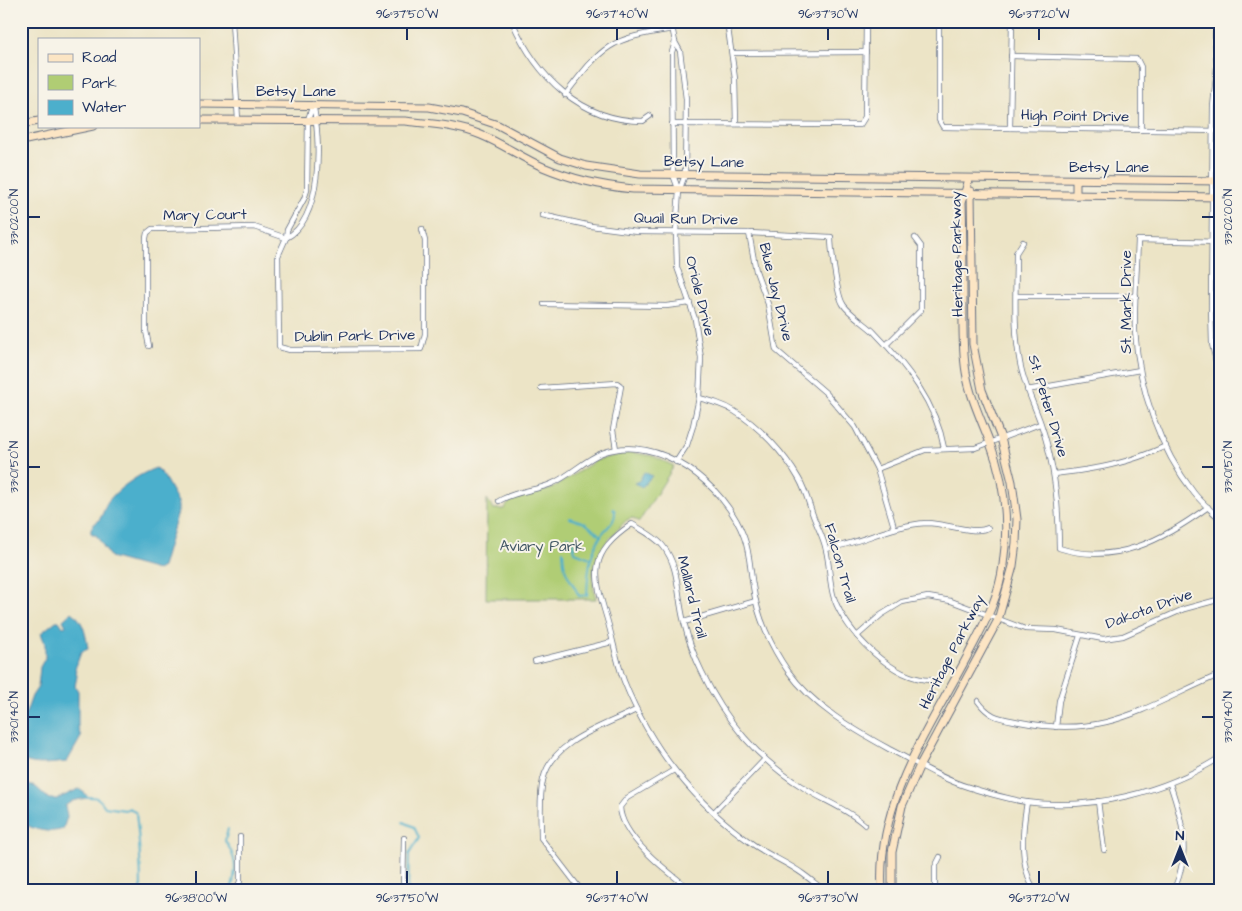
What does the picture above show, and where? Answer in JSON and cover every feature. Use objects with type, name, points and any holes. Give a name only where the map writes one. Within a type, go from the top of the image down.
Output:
[{"type":"main road","name":"Betsy Lane","points":[[200,104],[429,106],[462,113],[498,125],[560,158],[614,172],[685,176],[1221,182]]},
{"type":"main road","name":"Betsy Lane","points":[[200,120],[406,121],[458,128],[482,135],[543,167],[594,183],[633,189],[1221,197]]},
{"type":"main road","points":[[23,122],[38,121]]},
{"type":"main road","points":[[21,141],[83,128]]},
{"type":"main road","name":"Heritage Parkway","points":[[892,890],[892,852],[902,806],[920,765],[998,620],[1013,566],[1017,519],[1012,482],[1001,438],[982,390],[973,344],[968,179]]},
{"type":"main road","points":[[1076,180],[1076,195]]},
{"type":"main road","name":"Heritage Parkway","points":[[882,890],[885,829],[893,801],[911,760],[994,605],[1003,566],[1005,540],[1004,490],[990,442],[971,395],[964,359],[962,202],[968,194]]},
{"type":"street","points":[[232,21],[238,120]]},
{"type":"street","points":[[512,21],[536,65],[565,95],[594,111],[614,118],[643,121],[650,116]]},
{"type":"street","name":"Oriole Drive","points":[[671,21],[675,42],[680,50],[683,66],[686,124],[685,176],[678,191]]},
{"type":"street","points":[[726,21],[733,52],[736,124]]},
{"type":"street","points":[[672,124],[857,126],[863,124],[865,114],[866,21]]},
{"type":"street","name":"High Point Drive","points":[[940,21],[939,123],[945,127],[1221,131]]},
{"type":"street","points":[[1010,128],[1012,21]]},
{"type":"street","points":[[1218,21],[1215,35],[1217,66],[1213,131],[1211,307],[1212,344],[1221,383]]},
{"type":"street","points":[[565,95],[595,56],[614,42],[640,34],[673,29]]},
{"type":"street","name":"Oriole Drive","points":[[675,42],[672,52],[672,124],[673,175],[678,191],[677,267],[690,303],[700,347],[699,398],[691,433],[676,462]]},
{"type":"street","points":[[733,52],[866,52]]},
{"type":"street","points":[[1011,56],[1134,58],[1140,61],[1142,71],[1141,130]]},
{"type":"street","name":"Dublin Park Drive","points":[[286,238],[292,235],[302,222],[313,198],[316,120],[313,104]]},
{"type":"street","name":"Dublin Park Drive","points":[[313,104],[308,120],[305,195],[286,230],[286,238],[277,263],[279,347],[290,350],[421,349],[425,344],[426,334],[425,241],[422,229]]},
{"type":"street","points":[[308,152],[316,152]]},
{"type":"street","points":[[305,195],[313,198]]},
{"type":"street","name":"Quail Run Drive","points":[[542,215],[600,227],[637,232],[749,233],[831,237],[831,251],[843,304],[886,345]]},
{"type":"street","name":"Mary Court","points":[[149,346],[146,331],[146,238],[152,229],[254,227],[286,238]]},
{"type":"street","name":"Blue Jay Drive","points":[[749,233],[756,271],[768,304],[776,350],[826,393],[855,427],[877,469],[894,527]]},
{"type":"street","points":[[915,238],[921,246],[921,310],[886,345],[910,374],[931,407],[940,426],[944,448]]},
{"type":"street","name":"St. Mark Drive","points":[[1213,242],[1138,240],[1135,330],[1145,395],[1166,446],[1195,493],[1221,520]]},
{"type":"street","name":"St. Peter Drive","points":[[1023,242],[1016,253],[1016,333],[1020,363],[1027,390],[1040,424],[1054,474],[1059,519],[1059,548],[1092,556],[1117,553],[1161,538],[1182,526],[1208,507]]},
{"type":"street","points":[[1213,242],[1221,242]]},
{"type":"street","points":[[1016,296],[1136,296]]},
{"type":"street","points":[[544,304],[666,306],[690,303]]},
{"type":"street","points":[[1027,390],[1140,370]]},
{"type":"street","points":[[541,388],[618,383],[621,386],[613,430],[616,449]]},
{"type":"street","name":"Falcon Trail","points":[[699,398],[734,410],[777,450],[800,480],[826,549],[834,599],[857,636],[869,649],[894,667],[920,680],[931,680]]},
{"type":"street","points":[[877,469],[925,450],[944,448],[958,450],[990,442],[1040,424]]},
{"type":"street","points":[[1054,474],[1109,467],[1141,457],[1166,446]]},
{"type":"street","points":[[499,501],[510,494],[552,484],[595,456],[616,449],[631,448],[652,451],[676,462],[711,487],[735,517],[748,552],[756,601],[772,643],[788,670],[808,694],[830,714],[858,732],[920,765],[966,786],[1026,802],[1098,801],[1170,784],[1221,757]]},
{"type":"street","points":[[826,549],[851,545],[894,527],[930,523],[957,526],[980,532],[988,528]]},
{"type":"street","name":"Mallard Trail","points":[[612,642],[597,588],[597,571],[602,553],[616,535],[632,524],[662,544],[671,556],[676,572],[684,622],[693,653],[713,694],[737,729],[765,759],[802,788],[857,817],[866,825]]},
{"type":"street","name":"Dakota Drive","points":[[857,636],[881,615],[902,602],[928,597],[951,601],[1025,629],[1056,630],[1103,639],[1123,636],[1184,609],[1221,599]]},
{"type":"street","points":[[684,622],[756,601]]},
{"type":"street","points":[[1056,727],[1059,701],[1080,636]]},
{"type":"street","points":[[535,662],[612,642],[636,710],[674,770],[714,812],[755,846],[803,874],[824,890]]},
{"type":"street","points":[[978,701],[987,713],[1026,724],[1056,727],[1100,725],[1139,713],[1221,674]]},
{"type":"street","points":[[581,890],[541,838],[544,779],[554,757],[570,743],[636,710]]},
{"type":"street","points":[[714,812],[765,759]]},
{"type":"street","points":[[674,770],[627,798],[620,807],[620,816],[625,827],[644,848],[691,890]]},
{"type":"street","points":[[1170,784],[1181,816],[1185,849],[1182,873],[1174,890]]},
{"type":"street","points":[[1098,801],[1104,850]]},
{"type":"street","points":[[1026,802],[1022,832],[1023,857],[1034,890]]},
{"type":"street","points":[[237,890],[240,881],[240,837]]},
{"type":"street","points":[[403,890],[404,838]]},
{"type":"street","points":[[935,890],[935,867],[940,857]]},
{"type":"green space","name":"Aviary Park","points":[[630,452],[653,456],[674,466],[639,522],[633,518],[626,521],[613,534],[601,551],[594,567],[593,577],[596,599],[486,599],[487,499],[494,509],[504,509],[513,498],[551,489],[597,460]]},
{"type":"water","points":[[156,468],[163,475],[178,502],[178,512],[162,567],[157,570],[110,557],[97,536],[91,533],[93,526],[101,517],[107,503],[114,494],[137,477]]},
{"type":"water","points":[[644,472],[652,476],[642,487],[634,483],[639,481]]},
{"type":"water","points":[[72,612],[82,624],[88,649],[81,652],[75,669],[77,676],[75,686],[78,691],[78,728],[81,737],[67,762],[32,763],[21,759],[21,715],[26,713],[32,696],[38,687],[40,667],[45,658],[45,644],[41,633],[56,621],[59,621],[63,627],[66,626],[63,620]]},
{"type":"water","points":[[25,784],[36,787],[49,799],[57,799],[79,789],[86,794],[86,798],[72,801],[65,806],[67,817],[63,829],[53,831],[41,830],[30,827],[21,821],[21,786]]},
{"type":"waterway","points":[[563,551],[566,571],[579,596],[587,595],[589,570],[594,549],[614,518],[615,511],[613,509]]},
{"type":"waterway","points":[[570,518],[585,523],[601,536]]},
{"type":"waterway","points":[[568,536],[572,539],[575,552],[590,558]]},
{"type":"waterway","points":[[21,781],[27,786]]},
{"type":"waterway","points":[[84,797],[96,798],[105,807],[125,810],[130,808],[136,813],[140,851],[141,890]]},
{"type":"waterway","points":[[404,822],[414,827],[419,838],[409,854],[408,890]]},
{"type":"waterway","points":[[228,829],[225,841],[232,853],[235,864],[231,890]]}]
